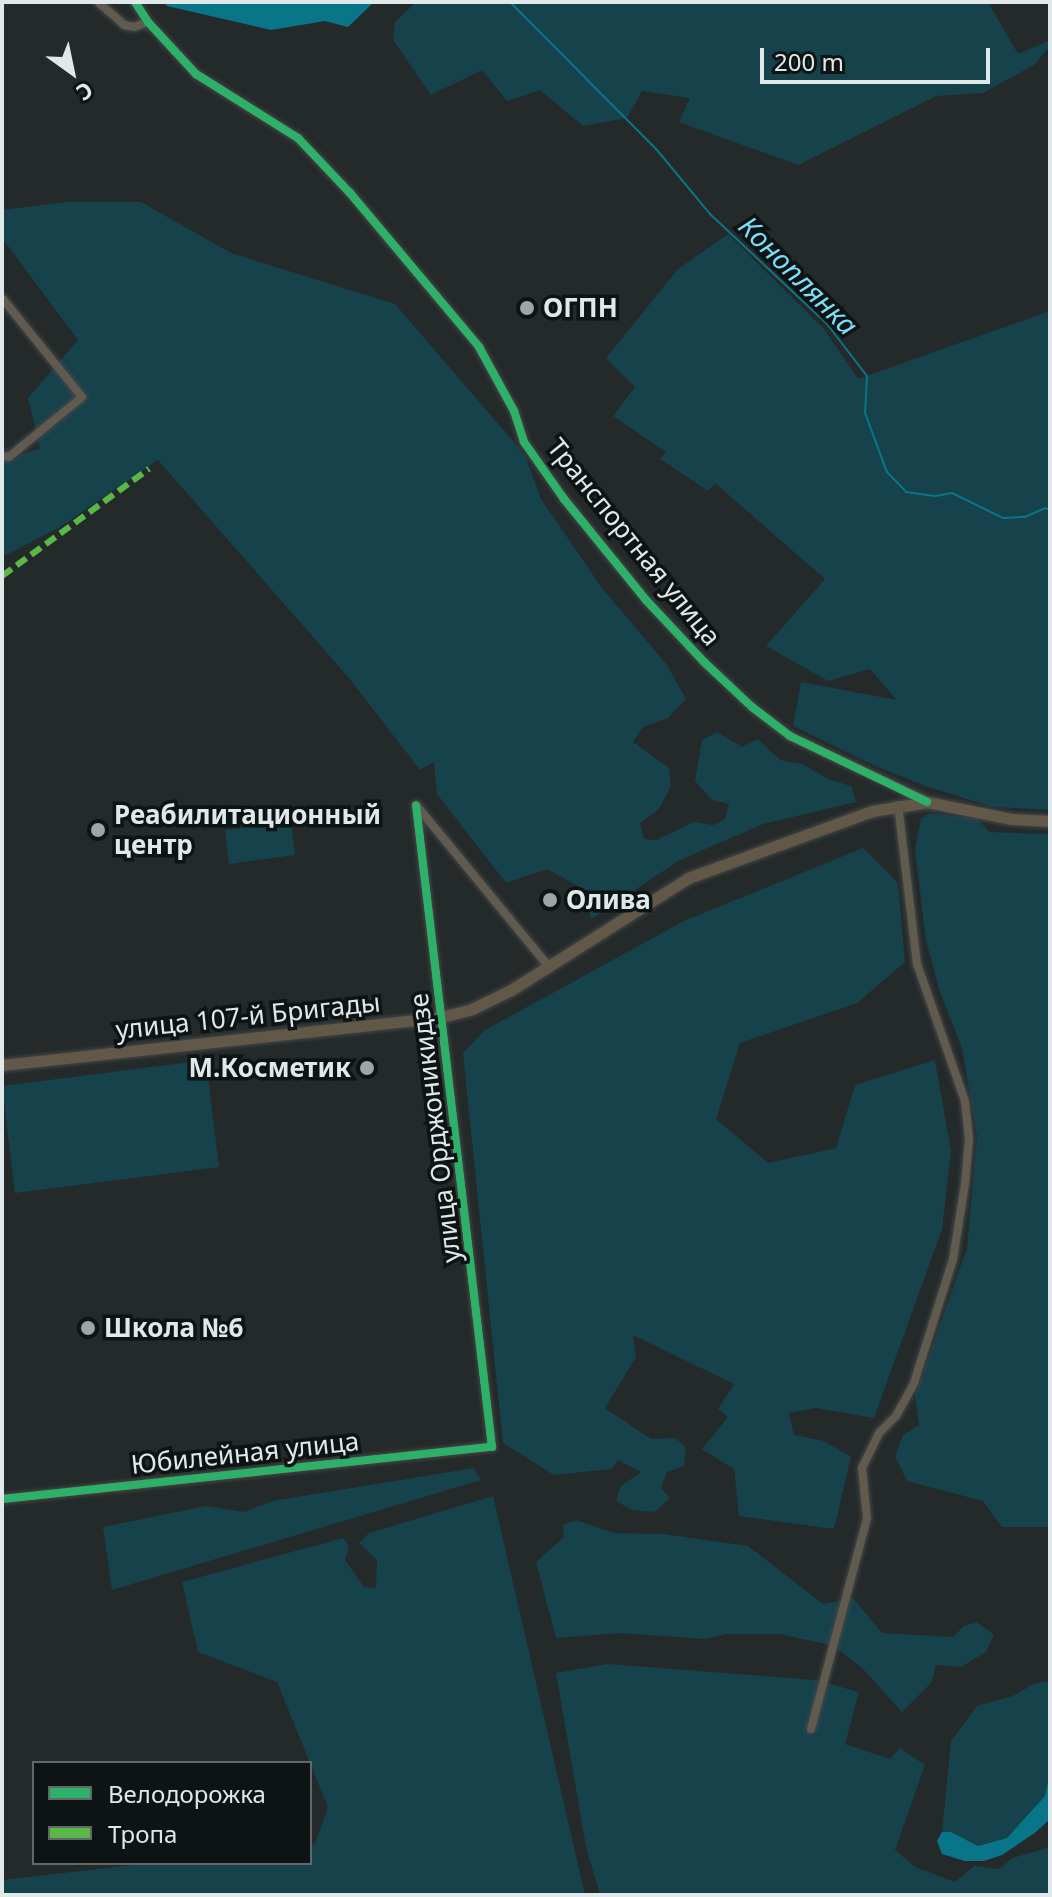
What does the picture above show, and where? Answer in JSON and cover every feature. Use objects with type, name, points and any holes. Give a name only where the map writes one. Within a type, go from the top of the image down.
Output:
[{"type":"main road","name":"улица 107-й Бригады","points":[[2,1065],[441,1017],[494,999],[688,878],[719,864],[898,805],[927,802]]},
{"type":"main road","name":"Транспортная улица","points":[[927,802],[1012,819],[1050,821]]},
{"type":"street","points":[[98,2],[124,25],[134,27],[148,22]]},
{"type":"street","name":"Транспортная улица","points":[[135,2],[148,22],[196,74],[298,138],[350,193],[479,347],[514,411],[524,442],[564,499],[646,600],[704,662],[752,707],[790,736],[927,802]]},
{"type":"street","points":[[2,298],[82,397],[9,457],[2,455]]},
{"type":"street","name":"улица Орджоникидзе","points":[[492,1447],[416,805],[549,967]]},
{"type":"street","points":[[811,1729],[867,1518],[862,1468],[879,1433],[896,1416],[914,1383],[953,1259],[965,1184],[969,1139],[965,1101],[917,964],[898,805]]},
{"type":"street","name":"Юбилейная улица","points":[[2,1499],[492,1447]]},
{"type":"shaded area","points":[[416,2],[988,2],[1018,54],[1050,40],[1050,46],[1034,65],[983,93],[936,96],[798,165],[679,122],[690,98],[642,91],[627,118],[583,126],[540,90],[507,101],[482,70],[431,95],[393,40],[395,22]]},
{"type":"shaded area","points":[[67,202],[141,202],[231,253],[395,304],[525,455],[541,499],[602,588],[667,665],[686,699],[668,718],[643,727],[633,742],[669,768],[671,786],[659,809],[640,823],[644,839],[656,840],[694,822],[713,825],[725,819],[729,804],[712,800],[695,781],[702,740],[717,732],[742,747],[758,739],[780,760],[802,764],[828,779],[851,786],[856,802],[763,824],[680,860],[591,919],[585,890],[547,869],[506,883],[437,794],[434,762],[420,770],[349,678],[158,460],[60,527],[2,557],[2,462],[40,448],[28,398],[78,340],[2,238],[2,210]]},
{"type":"shaded area","points":[[728,234],[824,329],[858,379],[1050,311],[1050,810],[993,807],[928,787],[875,766],[793,726],[801,682],[897,700],[870,669],[828,681],[766,646],[825,579],[715,483],[708,491],[660,459],[666,452],[613,416],[635,387],[606,358],[678,269]]},
{"type":"shaded area","points":[[930,813],[978,819],[989,832],[1050,834],[1050,1527],[1002,1527],[983,1501],[907,1481],[895,1456],[903,1435],[919,1425],[915,1396],[967,1248],[977,1136],[962,1048],[940,992],[926,941],[915,850],[921,818]]},
{"type":"shaded area","points":[[291,822],[295,855],[229,864],[225,830]]},
{"type":"shaded area","points":[[863,848],[898,883],[905,962],[857,1003],[740,1043],[716,1119],[768,1163],[836,1148],[855,1085],[935,1060],[951,1151],[942,1229],[874,1418],[816,1408],[789,1413],[794,1435],[824,1441],[851,1457],[834,1529],[739,1516],[734,1469],[702,1449],[728,1417],[718,1409],[734,1384],[633,1335],[636,1357],[605,1408],[651,1439],[676,1438],[686,1448],[684,1466],[667,1472],[661,1488],[670,1498],[655,1512],[632,1510],[616,1501],[621,1486],[641,1472],[618,1460],[612,1469],[554,1475],[503,1443],[463,1053],[485,1030],[684,921]]},
{"type":"shaded area","points":[[206,1060],[219,1167],[15,1193],[2,1086]]},
{"type":"shaded area","points":[[474,1468],[481,1480],[112,1590],[103,1527],[206,1506],[244,1512],[272,1501]]},
{"type":"shaded area","points":[[493,1496],[585,1895],[2,1895],[2,1880],[133,1865],[312,1865],[312,1845],[315,1844],[328,1807],[312,1761],[309,1761],[277,1682],[198,1652],[182,1582],[343,1538],[349,1546],[345,1560],[364,1587],[376,1588],[377,1560],[359,1543],[369,1533]]},
{"type":"shaded area","points":[[576,1520],[614,1533],[663,1534],[748,1546],[823,1604],[853,1598],[882,1633],[953,1637],[964,1626],[977,1622],[994,1635],[986,1652],[961,1667],[936,1665],[931,1683],[902,1712],[863,1669],[834,1646],[780,1634],[727,1634],[705,1639],[621,1633],[556,1638],[536,1562],[564,1537],[563,1525]]},
{"type":"shaded area","points":[[608,1664],[815,1680],[859,1692],[845,1744],[890,1759],[900,1748],[925,1765],[895,1850],[915,1867],[955,1882],[974,1866],[999,1869],[1013,1858],[1050,1847],[1050,1895],[600,1895],[586,1847],[556,1673]]},
{"type":"shaded area","points":[[1050,1681],[1050,1771],[1045,1796],[1007,1838],[978,1846],[951,1832],[942,1832],[951,1741],[977,1706],[1013,1696],[1035,1683]]},
{"type":"water","points":[[164,2],[374,2],[348,27],[325,21],[271,30],[167,6]]},
{"type":"water","points":[[1050,1771],[1050,1819],[1036,1832],[1002,1855],[984,1861],[965,1861],[942,1854],[937,1841],[942,1832],[951,1832],[978,1846],[1007,1838],[1045,1796]]},
{"type":"waterway","name":"Коноплянка","points":[[510,2],[657,150],[710,214],[827,324],[867,376],[865,413],[887,472],[906,492],[936,496],[952,493],[1003,518],[1025,517],[1045,508],[1050,510]]},
{"type":"marked path","points":[[2,576],[149,469]]},
{"type":"cycle path","points":[[135,2],[148,22],[196,74],[298,138],[350,193],[479,347],[514,411],[524,442],[564,499],[646,600],[704,662],[752,707],[790,736],[927,802]]},
{"type":"cycle path","points":[[2,1499],[492,1447],[416,805]]},
{"type":"place","name":"ОГПН","points":[[527,308]]},
{"type":"place","name":"Реабилитационный центр","points":[[98,830]]},
{"type":"place","name":"Олива","points":[[550,900]]},
{"type":"place","name":"М.Косметик","points":[[367,1068]]},
{"type":"place","name":"Школа №6","points":[[88,1328]]}]
